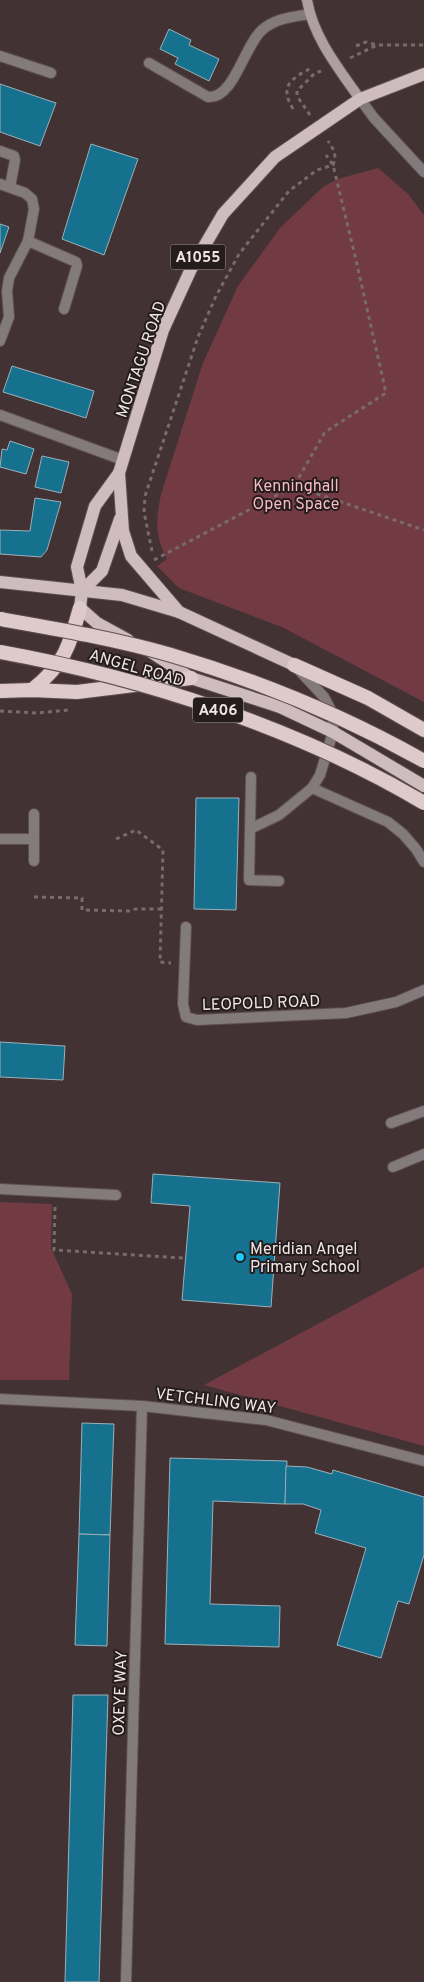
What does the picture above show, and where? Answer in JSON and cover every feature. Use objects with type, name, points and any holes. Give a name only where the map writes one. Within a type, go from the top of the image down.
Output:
[{"type":"highway","points":[[32,690],[50,675],[60,662],[69,646],[80,608]]},
{"type":"highway","name":"ANGEL ROAD","points":[[0,619],[171,655],[244,679],[352,723],[424,761]]},
{"type":"highway","name":"ANGEL ROAD","points":[[0,652],[94,672],[186,699],[248,720],[336,757],[424,802]]},
{"type":"highway","points":[[294,664],[368,698],[424,730]]},
{"type":"highway","points":[[0,691],[87,692],[191,678]]},
{"type":"main road","points":[[307,0],[310,14],[327,50],[360,99]]},
{"type":"main road","name":"A1055","points":[[360,99],[424,74]]},
{"type":"main road","name":"MONTAGU ROAD","points":[[82,591],[77,567],[94,506],[119,473],[163,330],[192,268],[224,214],[275,157],[360,99]]},
{"type":"main road","name":"MONTAGU ROAD","points":[[82,591],[102,571],[122,512],[119,473]]},
{"type":"main road","name":"A1055","points":[[122,512],[123,531],[131,556],[179,612]]},
{"type":"main road","points":[[0,582],[122,595],[179,612],[294,664]]},
{"type":"main road","name":"A1055","points":[[80,608],[82,591]]},
{"type":"main road","name":"ANGEL ROAD","points":[[80,608],[97,623],[116,635],[150,651],[191,678],[280,707],[333,732],[424,786]]},
{"type":"street","points":[[149,64],[208,97],[214,97],[228,88],[251,43],[260,31],[280,19],[310,14]]},
{"type":"street","points":[[0,56],[51,73]]},
{"type":"street","points":[[360,99],[374,118],[424,172]]},
{"type":"street","points":[[0,151],[14,156],[16,160],[10,187]]},
{"type":"street","points":[[0,184],[25,192],[32,199],[34,209],[28,242],[4,276],[9,317],[0,341]]},
{"type":"street","points":[[28,242],[76,262],[77,266],[64,309]]},
{"type":"street","points":[[0,415],[123,460]]},
{"type":"street","points":[[250,829],[279,815],[312,788],[320,775],[333,732],[332,714],[324,697],[294,664]]},
{"type":"street","points":[[251,777],[249,880],[279,881]]},
{"type":"street","points":[[312,788],[388,822],[397,828],[416,849],[424,862]]},
{"type":"street","points":[[34,814],[34,861]]},
{"type":"street","points":[[0,839],[34,840]]},
{"type":"street","name":"LEOPOLD ROAD","points":[[186,927],[182,1004],[186,1017],[197,1020],[346,1013],[396,1002],[424,990]]},
{"type":"street","points":[[391,1123],[424,1111]]},
{"type":"street","points":[[393,1167],[424,1154]]},
{"type":"street","points":[[0,1189],[116,1196]]},
{"type":"street","name":"VETCHLING WAY","points":[[0,1399],[142,1406],[266,1420],[424,1461]]},
{"type":"street","name":"OXEYE WAY","points":[[126,1982],[142,1406]]},
{"type":"path","points":[[356,46],[366,42],[377,45],[424,45]]},
{"type":"path","points":[[363,52],[377,45]]},
{"type":"path","points":[[293,109],[287,99],[286,90],[291,80],[312,68]]},
{"type":"path","points":[[300,101],[297,91],[314,74]]},
{"type":"path","points":[[333,165],[336,157],[334,149]]},
{"type":"path","points":[[155,559],[294,486],[325,432],[386,393],[333,165],[326,155]]},
{"type":"path","points":[[152,551],[144,512],[145,496],[198,337],[216,296],[239,254],[289,191],[317,170],[333,165]]},
{"type":"path","points":[[294,486],[424,530]]},
{"type":"path","points":[[0,710],[37,713],[68,710]]},
{"type":"path","points":[[116,840],[136,830],[163,850],[160,962],[184,963]]},
{"type":"path","points":[[34,897],[82,898],[82,910],[130,911],[135,909],[161,909]]},
{"type":"path","points":[[57,1192],[54,1250],[183,1258]]},
{"type":"green space","name":"Kenninghall Open Space","points":[[378,168],[408,194],[424,215],[424,702],[282,627],[179,588],[157,566],[167,559],[160,542],[157,527],[161,494],[203,363],[238,286],[280,228],[323,187],[338,179]]},
{"type":"green space","points":[[0,1202],[52,1204],[51,1248],[72,1294],[69,1380],[0,1380]]},
{"type":"green space","points":[[424,1267],[424,1446],[204,1385]]},
{"type":"building","points":[[169,29],[191,40],[189,45],[219,59],[209,81],[175,64],[178,58],[160,49]]},
{"type":"building","points":[[0,84],[56,103],[40,146],[0,132]]},
{"type":"building","points":[[91,144],[138,159],[104,255],[62,239]]},
{"type":"building","points":[[0,224],[9,227],[0,253]]},
{"type":"building","points":[[12,366],[94,391],[86,418],[3,392]]},
{"type":"building","points":[[10,441],[34,449],[26,474],[0,467],[2,449],[7,450]]},
{"type":"building","points":[[42,456],[69,462],[61,493],[35,487]]},
{"type":"building","points":[[35,498],[61,502],[47,550],[41,557],[0,554],[0,530],[30,531]]},
{"type":"building","points":[[196,798],[239,798],[236,910],[194,909]]},
{"type":"building","points":[[0,1042],[65,1046],[63,1080],[0,1077]]},
{"type":"building","points":[[153,1174],[280,1183],[271,1307],[182,1300],[190,1206],[151,1203]]},
{"type":"building","points":[[82,1423],[114,1424],[110,1535],[79,1534]]},
{"type":"building","points":[[170,1458],[287,1461],[285,1504],[213,1501],[210,1604],[280,1606],[279,1647],[165,1644]]},
{"type":"building","points":[[286,1466],[307,1467],[332,1474],[333,1470],[424,1497],[424,1555],[409,1604],[398,1601],[381,1658],[337,1645],[366,1548],[315,1533],[321,1510],[303,1504],[285,1504]]},
{"type":"building","points":[[79,1534],[110,1535],[107,1646],[75,1645]]},
{"type":"building","points":[[73,1695],[108,1695],[99,1982],[65,1982]]},
{"type":"place","name":"Meridian Angel Primary School","points":[[240,1257]]}]
